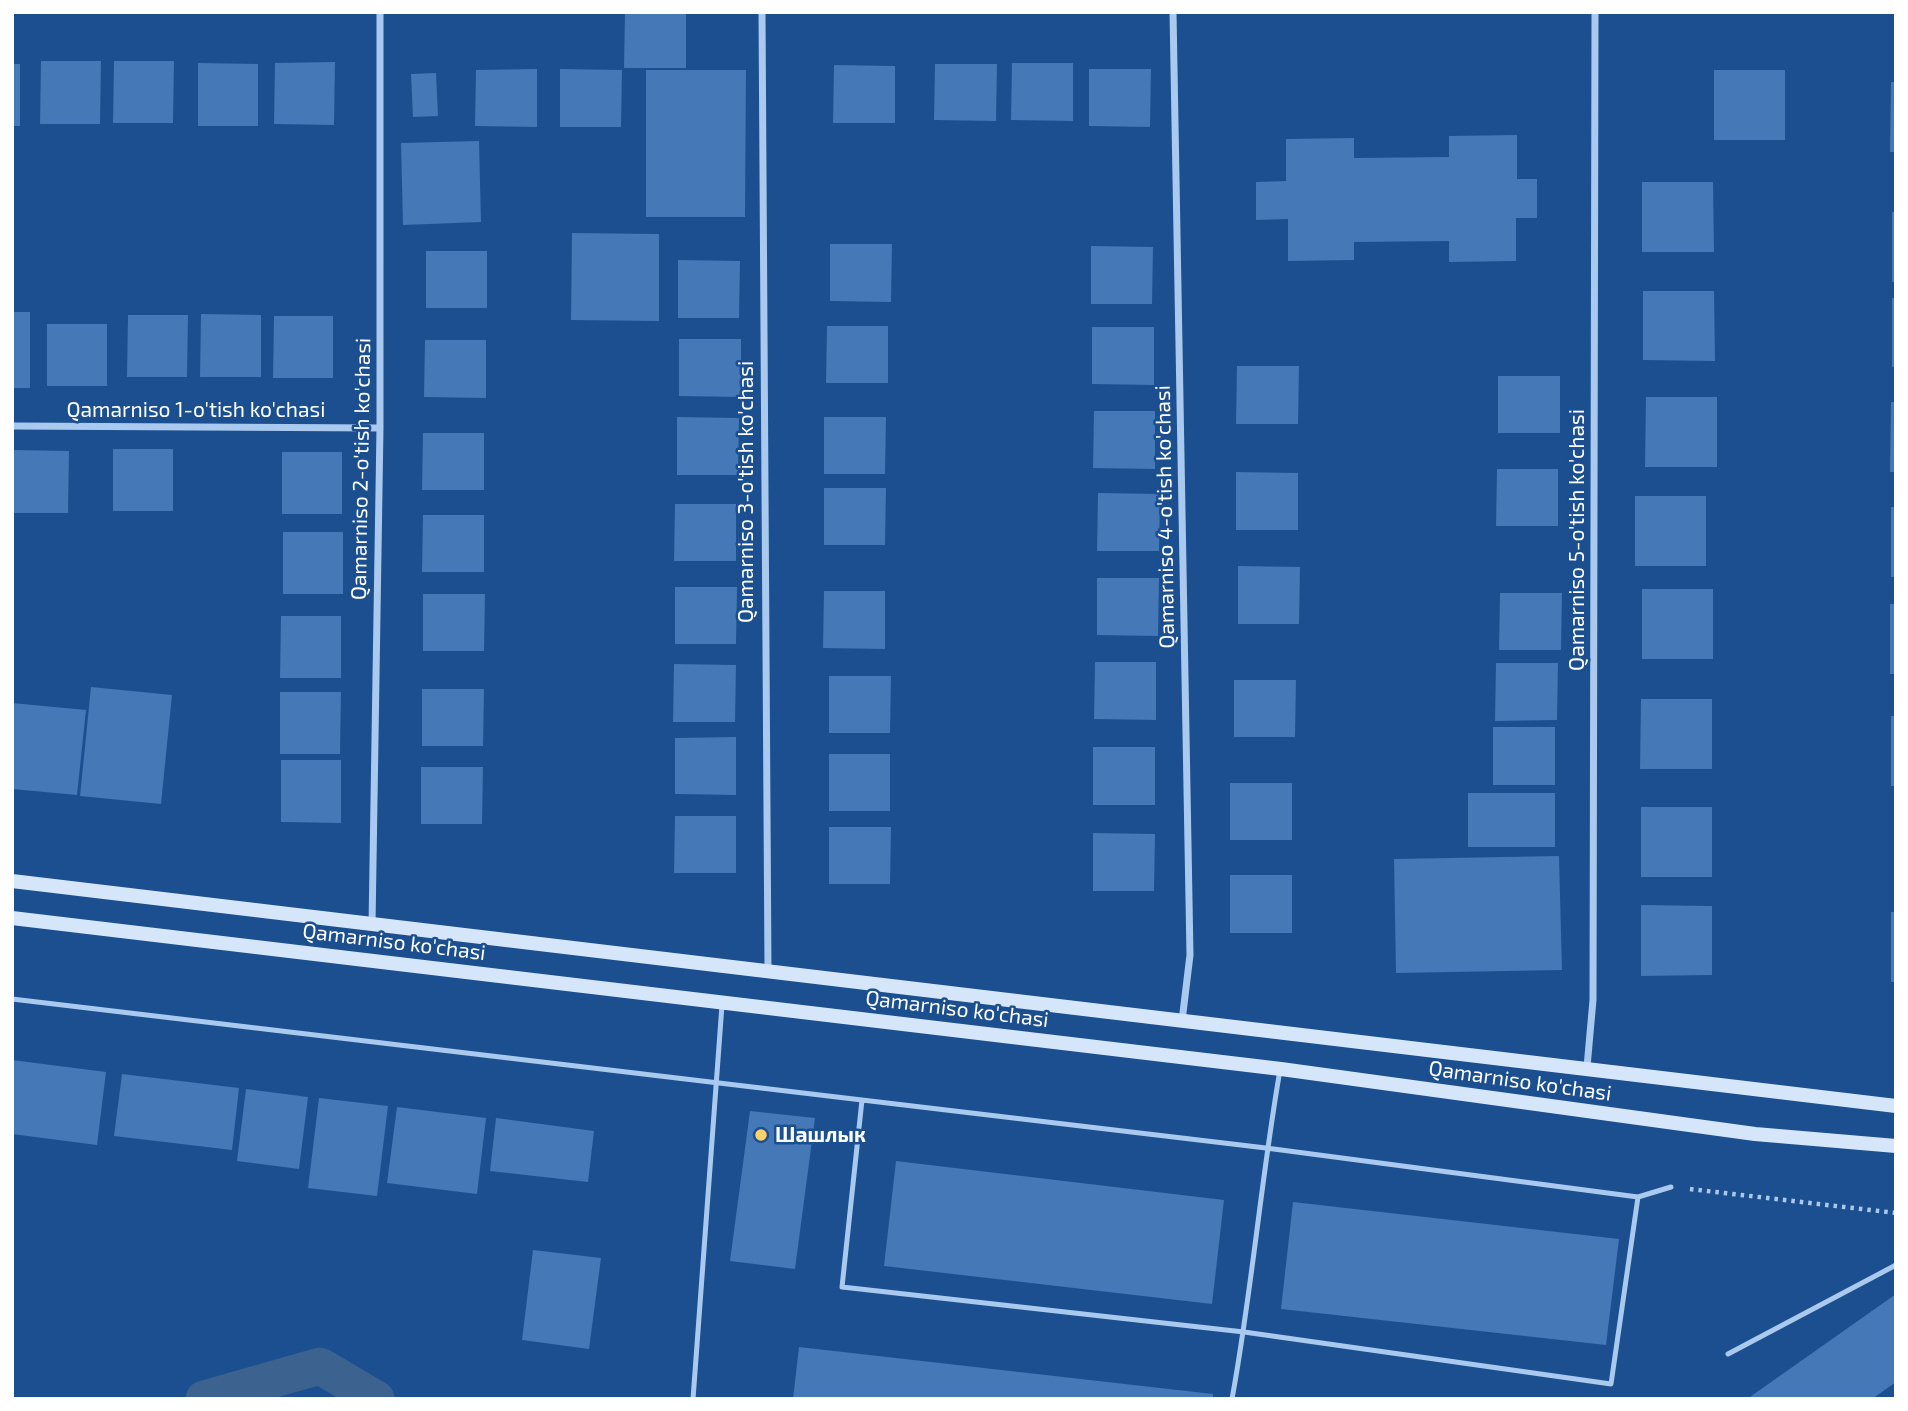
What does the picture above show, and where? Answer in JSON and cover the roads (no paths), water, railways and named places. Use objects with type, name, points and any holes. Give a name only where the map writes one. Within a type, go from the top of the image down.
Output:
[{"type":"main road","name":"Qamarniso ko'chasi","points":[[12,881],[1896,1106]]},
{"type":"main road","name":"Qamarniso ko'chasi","points":[[12,918],[1281,1069],[1755,1134],[1896,1146]]},
{"type":"street","name":"Qamarniso 2-o'tish ko'chasi","points":[[372,926],[380,428],[380,12]]},
{"type":"street","name":"Qamarniso 3-o'tish ko'chasi","points":[[762,12],[768,971]]},
{"type":"street","name":"Qamarniso 4-o'tish ko'chasi","points":[[1174,12],[1190,955],[1182,1021]]},
{"type":"street","name":"Qamarniso 5-o'tish ko'chasi","points":[[1587,1067],[1593,1000],[1595,12]]},
{"type":"street","name":"Qamarniso 1-o'tish ko'chasi","points":[[12,426],[380,428]]},
{"type":"lane","points":[[12,999],[1266,1148],[1638,1197],[1671,1186]]},
{"type":"lane","points":[[693,1399],[722,1002]]},
{"type":"lane","points":[[1232,1399],[1244,1332],[1266,1148],[1281,1069]]},
{"type":"lane","points":[[862,1100],[842,1287],[1244,1332],[1611,1384],[1638,1197]]},
{"type":"lane","points":[[1728,1354],[1896,1265]]},
{"type":"waterway","points":[[204,1399],[320,1366],[376,1399]]},
{"type":"place","name":"Шашлык","points":[[761,1135]]}]
